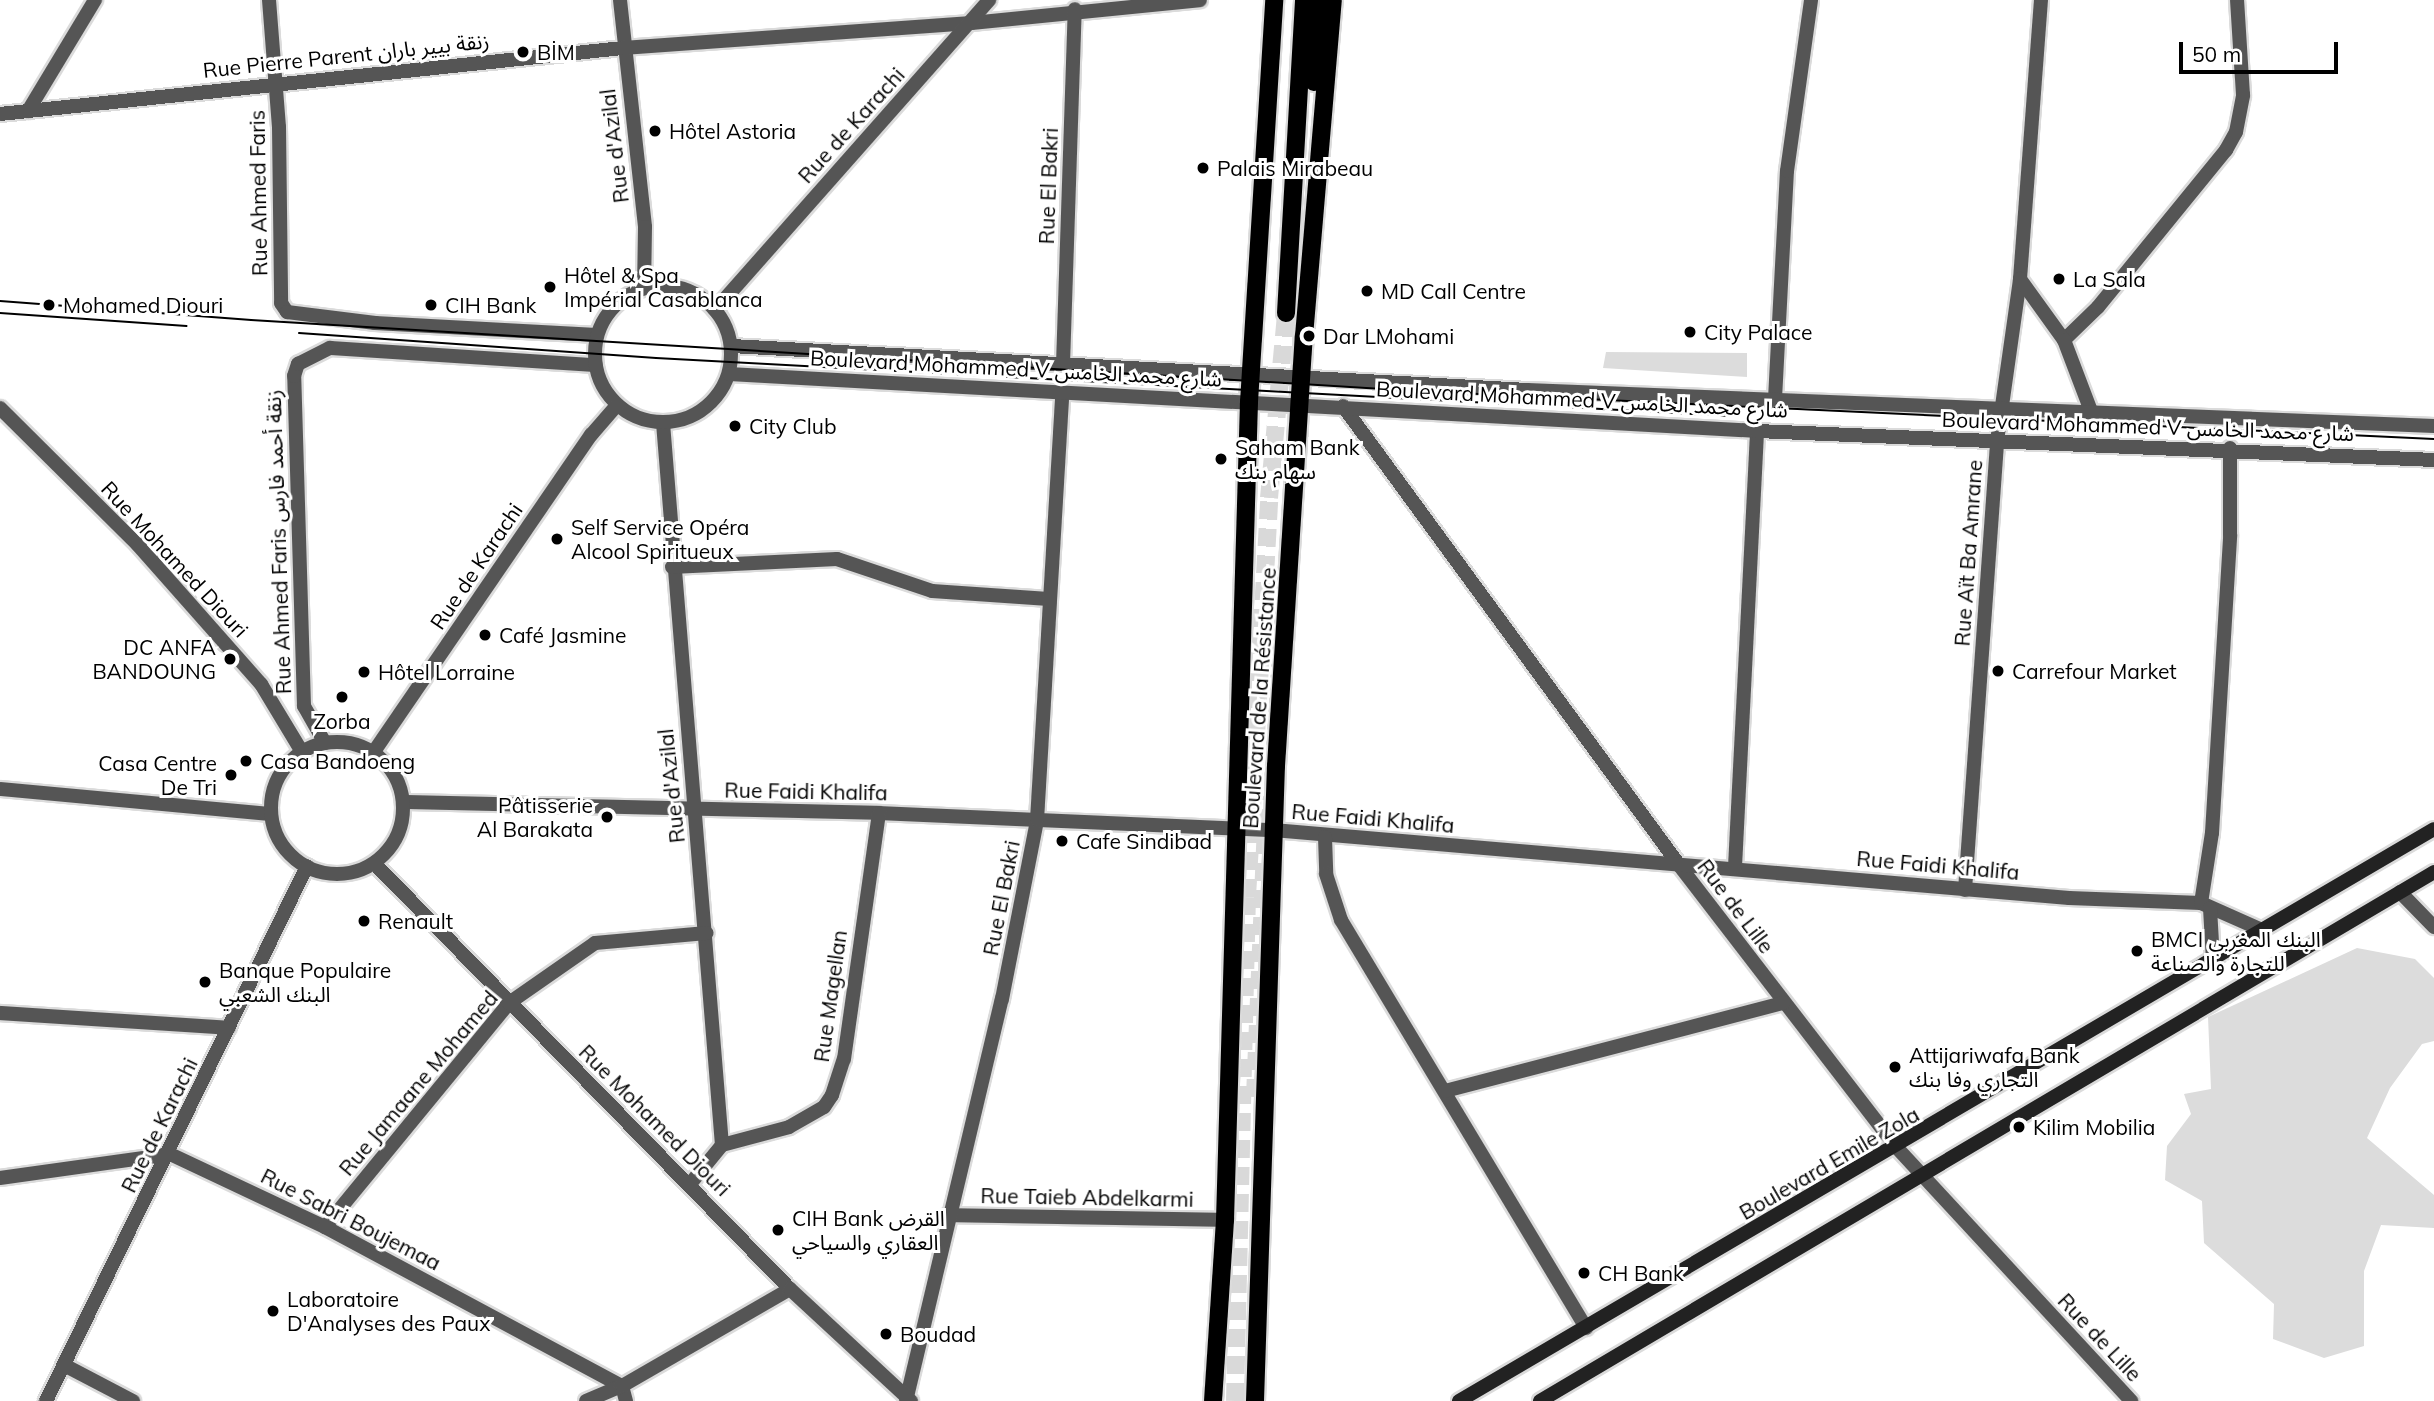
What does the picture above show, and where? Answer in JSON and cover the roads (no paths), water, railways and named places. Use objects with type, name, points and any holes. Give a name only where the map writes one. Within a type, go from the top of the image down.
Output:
[{"type":"main road","name":"Boulevard de la Résistance","points":[[1213,1401],[1225,1220],[1250,374],[1274,0]]},
{"type":"main road","points":[[1304,0],[1293,314],[1318,0]]},
{"type":"main road","name":"Boulevard de la Résistance","points":[[1255,1401],[1273,830],[1301,376],[1333,0]]},
{"type":"main road","name":"Boulevard Emile Zola","points":[[1459,1401],[1897,1148],[2434,829]]},
{"type":"main road","points":[[1540,1401],[1562,1395],[1920,1176],[2434,872]]},
{"type":"street","points":[[28,111],[95,0]]},
{"type":"street","points":[[269,0],[275,82]]},
{"type":"street","name":"Rue d'Azilal","points":[[620,0],[623,48],[645,227],[644,288]]},
{"type":"street","name":"Rue de Karachi","points":[[715,310],[989,0]]},
{"type":"street","name":"Rue Pierre Parent زنقة بيير باران","points":[[0,114],[275,82],[623,48],[971,23],[1075,9],[1200,0]]},
{"type":"street","points":[[1775,399],[1787,171],[1811,0]]},
{"type":"street","name":"Rue Aït Ba Amrane","points":[[1965,890],[1997,442],[2004,409],[2020,279],[2041,0]]},
{"type":"street","points":[[2064,340],[2098,307],[2226,150],[2236,132],[2243,95],[2238,0]]},
{"type":"street","name":"Rue El Bakri","points":[[1063,364],[1075,9]]},
{"type":"street","name":"Rue Ahmed Faris","points":[[275,82],[281,303],[287,312],[298,316],[597,335]]},
{"type":"street","points":[[2020,279],[2064,340],[2091,411]]},
{"type":"street","points":[[644,288],[682,289],[715,310],[731,346],[729,374],[719,394],[702,410],[663,424],[641,419],[617,405],[601,383],[595,365],[597,335],[615,305],[644,288]]},
{"type":"street","name":"Boulevard Mohammed V شارع محمد الخامس","points":[[731,346],[1775,399],[2434,426]]},
{"type":"street","name":"Rue Ahmed Faris زنقة أحمد فارس","points":[[325,743],[304,706],[294,376],[298,364],[309,355],[330,348],[595,365]]},
{"type":"street","name":"Boulevard Mohammed V شارع محمد الخامس","points":[[729,374],[1757,431],[1997,442],[2230,448],[2434,460]]},
{"type":"street","name":"Rue El Bakri","points":[[908,1400],[948,1215],[1004,986],[1037,820],[1062,393]]},
{"type":"street","name":"Rue de Karachi","points":[[373,753],[591,435],[617,405]]},
{"type":"street","name":"Rue de Lille","points":[[1343,407],[1679,865],[1897,1148],[1920,1176],[2131,1401]]},
{"type":"street","name":"Rue Mohamed Diouri","points":[[0,408],[138,545],[261,684],[302,752]]},
{"type":"street","name":"Rue d'Azilal","points":[[663,424],[672,567],[707,933],[722,1145]]},
{"type":"street","points":[[1735,867],[1757,431]]},
{"type":"street","points":[[2213,960],[2206,905],[2230,535],[2230,448]]},
{"type":"street","points":[[672,567],[837,559],[932,591],[1049,599]]},
{"type":"street","points":[[325,743],[350,743],[373,753],[396,777],[403,802],[395,840],[374,863],[338,874],[307,866],[280,842],[271,814],[278,778],[302,752],[325,743]]},
{"type":"street","points":[[0,789],[271,814]]},
{"type":"street","name":"Rue Faidi Khalifa","points":[[403,802],[878,813],[1273,830],[1325,837],[1735,867],[1965,890],[2206,905],[2262,930]]},
{"type":"street","name":"Rue Magellan","points":[[722,1145],[789,1127],[824,1107],[832,1095],[844,1059],[878,813]]},
{"type":"street","points":[[1325,837],[1326,874],[1340,920],[1586,1328]]},
{"type":"street","name":"Rue Mohamed Diouri","points":[[374,863],[790,1289],[908,1400]]},
{"type":"street","name":"Rue de Karachi","points":[[46,1401],[170,1154],[307,866]]},
{"type":"street","points":[[2400,892],[2434,927]]},
{"type":"street","name":"Rue Jamaane Mohamed","points":[[325,1227],[509,1003],[595,943],[707,933]]},
{"type":"street","points":[[1445,1091],[1784,1003]]},
{"type":"street","points":[[0,1013],[229,1028]]},
{"type":"street","points":[[690,1184],[722,1145]]},
{"type":"street","points":[[0,1178],[170,1154]]},
{"type":"street","name":"Rue Sabri Boujemaa","points":[[170,1154],[325,1227],[622,1385]]},
{"type":"street","name":"Rue Taieb Abdelkarmi","points":[[948,1215],[1225,1220]]},
{"type":"street","points":[[586,1401],[622,1385],[790,1289]]},
{"type":"street","points":[[64,1365],[133,1401]]},
{"type":"street","points":[[622,1385],[626,1401]]},
{"type":"tunnel","points":[[1235,1401],[1247,897],[1269,498],[1286,313]]},
{"type":"tunnel","points":[[1255,1097],[1267,796]]},
{"type":"tram line","points":[[0,301],[251,320],[1415,391],[2434,439]]},
{"type":"tram line","points":[[0,313],[187,326]]},
{"type":"tram line","points":[[299,333],[656,358],[1731,416]]},
{"type":"place","name":"BİM","points":[[523,52]]},
{"type":"place","name":"Hôtel Astoria","points":[[655,131]]},
{"type":"place","name":"Palais Mirabeau","points":[[1203,168]]},
{"type":"place","name":"La Sala","points":[[2059,279]]},
{"type":"place","name":"Hôtel & Spa Impérial Casablanca","points":[[550,287]]},
{"type":"place","name":"MD Call Centre","points":[[1367,291]]},
{"type":"place","name":"Mohamed Diouri","points":[[49,305]]},
{"type":"place","name":"CIH Bank","points":[[431,305]]},
{"type":"place","name":"City Palace","points":[[1690,332]]},
{"type":"place","name":"Dar LMohami","points":[[1309,336]]},
{"type":"place","name":"City Club","points":[[735,426]]},
{"type":"place","name":"Saham Bank سهام بنك","points":[[1221,459]]},
{"type":"place","name":"Self Service Opéra Alcool Spiritueux","points":[[557,539]]},
{"type":"place","name":"Café Jasmine","points":[[485,635]]},
{"type":"place","name":"DC ANFA BANDOUNG","points":[[230,659]]},
{"type":"place","name":"Carrefour Market","points":[[1998,671]]},
{"type":"place","name":"Hôtel Lorraine","points":[[364,672]]},
{"type":"place","name":"Zorba","points":[[342,697]]},
{"type":"place","name":"Casa Bandoeng","points":[[246,761]]},
{"type":"place","name":"Casa Centre De Tri","points":[[231,775]]},
{"type":"place","name":"Pâtisserie Al Barakata","points":[[607,817]]},
{"type":"place","name":"Cafe Sindibad","points":[[1062,841]]},
{"type":"place","name":"Renault","points":[[364,921]]},
{"type":"place","name":"BMCI البنك المغربي للتجارة والصناعة","points":[[2137,951]]},
{"type":"place","name":"Banque Populaire البنك الشعبي","points":[[205,982]]},
{"type":"place","name":"Attijariwafa Bank التجاري وفا بنك","points":[[1895,1067]]},
{"type":"place","name":"Kilim Mobilia","points":[[2019,1127]]},
{"type":"place","name":"CIH Bank القرض العقاري والسياحي","points":[[778,1230]]},
{"type":"place","name":"CH Bank","points":[[1584,1273]]},
{"type":"place","name":"Laboratoire D'Analyses des Paux","points":[[273,1311]]},
{"type":"place","name":"Boudad","points":[[886,1334]]}]
